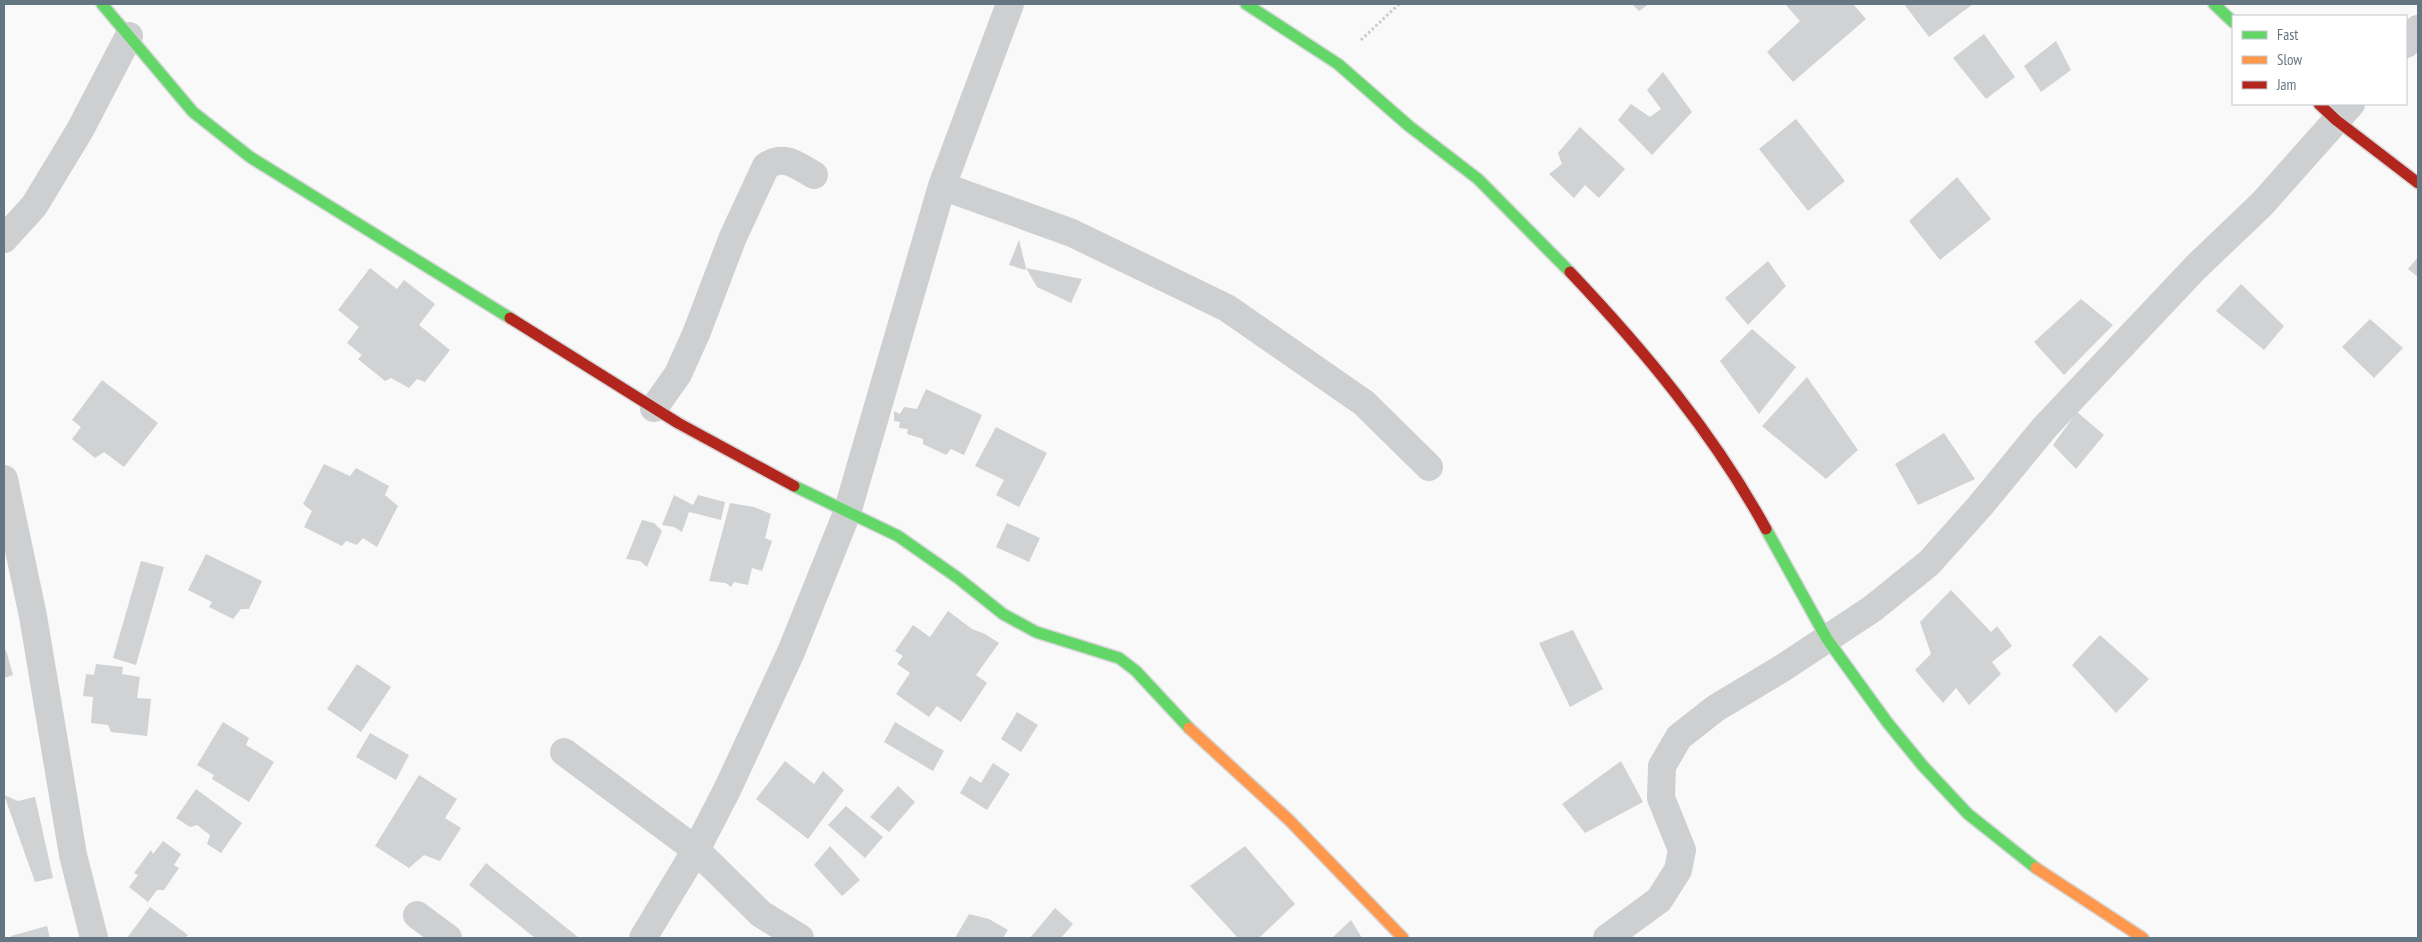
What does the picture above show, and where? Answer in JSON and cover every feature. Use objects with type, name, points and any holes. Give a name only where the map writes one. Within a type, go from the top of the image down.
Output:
[{"type":"street","points":[[102,4],[193,112],[250,157],[654,408],[750,464],[847,513],[898,536],[958,578],[1003,614],[1036,632],[1119,658],[1136,671],[1180,720],[1289,820],[1403,938]]},
{"type":"street","points":[[643,938],[696,850],[727,790],[791,652],[847,513],[942,186],[1010,4]]},
{"type":"street","points":[[1246,4],[1338,64],[1409,126],[1478,179],[1614,319],[1684,404],[1750,500],[1826,639],[1917,759],[1968,814],[2021,858],[2143,938]]},
{"type":"street","points":[[2214,4],[2232,21]]},
{"type":"street","points":[[2407,43],[2418,29]]},
{"type":"street","points":[[4,239],[34,206],[80,130],[129,36]]},
{"type":"street","points":[[1607,938],[1659,900],[1678,870],[1682,850],[1661,798],[1662,766],[1679,737],[1716,708],[1872,609],[1929,563],[1980,506],[2045,427],[2196,267],[2262,204],[2336,109],[2418,183]]},
{"type":"street","points":[[654,408],[678,374],[696,334],[733,237],[766,166],[776,160],[788,161],[814,175]]},
{"type":"street","points":[[942,186],[1072,233],[1227,308],[1364,404],[1429,467]]},
{"type":"street","points":[[4,479],[33,616],[73,855],[94,938]]},
{"type":"street","points":[[564,752],[696,850],[761,914],[800,938]]},
{"type":"street","points":[[417,915],[448,938]]},
{"type":"path","points":[[1338,64],[1399,4]]},
{"type":"building","points":[[1632,4],[1649,4],[1639,11]]},
{"type":"building","points":[[1785,4],[1853,4],[1866,19],[1793,82],[1767,52],[1800,21]]},
{"type":"building","points":[[1904,4],[1973,4],[1929,37]]},
{"type":"building","points":[[1984,34],[2015,77],[1986,99],[1953,58]]},
{"type":"building","points":[[2056,41],[2071,70],[2041,92],[2024,66]]},
{"type":"building","points":[[1663,72],[1692,112],[1652,155],[1618,120],[1631,104],[1650,117],[1661,109],[1647,90]]},
{"type":"building","points":[[1796,119],[1845,181],[1808,211],[1759,149]]},
{"type":"building","points":[[1580,127],[1625,169],[1599,198],[1585,185],[1574,198],[1549,174],[1562,164],[1558,153]]},
{"type":"building","points":[[1957,177],[1991,219],[1940,260],[1909,221]]},
{"type":"building","points":[[1019,240],[1026,268],[1025,270],[1009,265]]},
{"type":"building","points":[[2418,257],[2418,277],[2408,269]]},
{"type":"building","points":[[1768,261],[1786,286],[1748,325],[1725,298]]},
{"type":"building","points":[[370,268],[397,289],[404,280],[435,304],[419,325],[450,350],[425,382],[417,379],[409,388],[391,378],[385,381],[358,359],[362,355],[347,343],[359,327],[338,310]]},
{"type":"building","points":[[1026,268],[1082,279],[1071,303],[1037,287]]},
{"type":"building","points":[[2241,284],[2284,326],[2264,350],[2216,311]]},
{"type":"building","points":[[2081,299],[2113,325],[2064,375],[2034,342]]},
{"type":"building","points":[[2370,319],[2403,348],[2374,378],[2342,347]]},
{"type":"building","points":[[1752,329],[1796,367],[1759,414],[1720,361]]},
{"type":"building","points":[[1807,377],[1858,450],[1826,479],[1762,426]]},
{"type":"building","points":[[102,380],[158,423],[124,467],[104,452],[95,458],[72,439],[81,427],[72,420]]},
{"type":"building","points":[[926,389],[982,415],[964,455],[951,449],[946,455],[923,444],[923,439],[907,434],[908,429],[899,428],[900,422],[894,421],[894,411],[900,414],[904,407],[917,409]]},
{"type":"building","points":[[2077,412],[2104,435],[2076,469],[2053,445]]},
{"type":"building","points":[[996,427],[1047,453],[1019,507],[996,495],[1004,480],[975,466]]},
{"type":"building","points":[[1944,433],[1975,479],[1918,505],[1895,464]]},
{"type":"building","points":[[324,464],[350,476],[356,468],[389,486],[385,495],[398,506],[377,547],[363,538],[357,545],[346,541],[342,546],[304,527],[312,511],[303,504]]},
{"type":"building","points":[[674,495],[693,505],[698,495],[725,502],[721,520],[689,512],[682,532],[674,527],[662,525]]},
{"type":"building","points":[[730,503],[754,507],[771,514],[765,538],[772,541],[762,571],[752,568],[748,585],[734,582],[731,587],[726,583],[709,581]]},
{"type":"building","points":[[642,520],[654,523],[662,531],[647,567],[640,561],[626,559]]},
{"type":"building","points":[[1007,523],[1040,538],[1029,562],[996,547]]},
{"type":"building","points":[[206,554],[262,581],[249,609],[241,609],[233,619],[209,607],[212,602],[188,590]]},
{"type":"building","points":[[141,561],[164,567],[136,665],[113,658]]},
{"type":"building","points":[[1951,590],[1991,632],[1997,626],[2012,646],[1992,662],[2001,674],[1969,705],[1956,688],[1943,703],[1915,670],[1931,654],[1920,622]]},
{"type":"building","points":[[948,611],[972,629],[985,634],[999,643],[976,675],[987,683],[961,722],[937,706],[929,717],[896,694],[910,673],[897,664],[903,656],[895,651],[913,625],[930,637]]},
{"type":"building","points":[[1573,630],[1603,689],[1570,707],[1539,643]]},
{"type":"building","points":[[2100,635],[2149,679],[2116,713],[2072,665]]},
{"type":"building","points":[[4,649],[6,650],[13,675],[4,678]]},
{"type":"building","points":[[96,664],[123,667],[122,674],[140,677],[137,698],[151,699],[147,736],[111,732],[108,725],[91,723],[93,697],[83,696],[86,674],[94,675]]},
{"type":"building","points":[[357,664],[391,687],[361,732],[327,709]]},
{"type":"building","points":[[1017,712],[1038,725],[1021,752],[1001,739]]},
{"type":"building","points":[[223,722],[249,738],[246,745],[274,762],[249,802],[212,779],[214,775],[197,765]]},
{"type":"building","points":[[895,722],[944,751],[933,771],[884,742]]},
{"type":"building","points":[[370,733],[409,755],[396,780],[356,757]]},
{"type":"building","points":[[785,761],[814,784],[823,771],[844,790],[808,839],[756,799]]},
{"type":"building","points":[[1621,761],[1643,802],[1585,833],[1562,804]]},
{"type":"building","points":[[993,763],[1010,774],[987,810],[960,793],[970,776],[981,783]]},
{"type":"building","points":[[419,775],[457,799],[445,818],[461,828],[440,861],[424,855],[409,868],[375,846]]},
{"type":"building","points":[[898,786],[915,802],[889,832],[870,817]]},
{"type":"building","points":[[196,789],[242,823],[221,853],[207,844],[210,835],[197,825],[190,827],[176,818]]},
{"type":"building","points":[[4,795],[18,801],[35,797],[53,878],[35,882]]},
{"type":"building","points":[[846,806],[883,837],[865,858],[828,825]]},
{"type":"building","points":[[163,841],[181,854],[174,865],[179,868],[164,890],[157,890],[148,902],[129,887],[138,875],[134,873],[151,850],[153,854]]},
{"type":"building","points":[[830,846],[860,880],[842,896],[814,865]]},
{"type":"building","points":[[1245,846],[1295,904],[1259,938],[1238,938],[1190,886]]},
{"type":"building","points":[[486,863],[579,938],[535,938],[469,885]]},
{"type":"building","points":[[150,907],[188,935],[185,938],[127,938]]},
{"type":"building","points":[[1055,908],[1073,924],[1061,938],[1030,938]]},
{"type":"building","points":[[969,914],[989,919],[1008,930],[1003,938],[955,938]]},
{"type":"building","points":[[1351,920],[1362,938],[1332,938]]},
{"type":"building","points":[[47,926],[50,938],[12,938],[11,936]]},
{"type":"traffic: fast","points":[[102,4],[193,112],[250,157],[510,318]]},
{"type":"traffic: fast","points":[[1246,4],[1338,64],[1409,126],[1478,179],[1570,272]]},
{"type":"traffic: fast","points":[[2214,4],[2232,21]]},
{"type":"traffic: fast","points":[[794,486],[898,536],[958,578],[1003,614],[1036,632],[1119,658],[1136,671],[1189,728]]},
{"type":"traffic: fast","points":[[1766,529],[1827,639],[1887,722],[1923,766],[1968,814],[2036,868]]},
{"type":"traffic: slow","points":[[1189,728],[1289,820],[1403,938]]},
{"type":"traffic: slow","points":[[2036,868],[2143,938]]},
{"type":"traffic: jam","points":[[2320,105],[2336,120],[2418,183]]},
{"type":"traffic: jam","points":[[1570,272],[1625,332],[1676,394],[1724,460],[1766,529]]},
{"type":"traffic: jam","points":[[510,318],[678,423],[794,486]]}]
